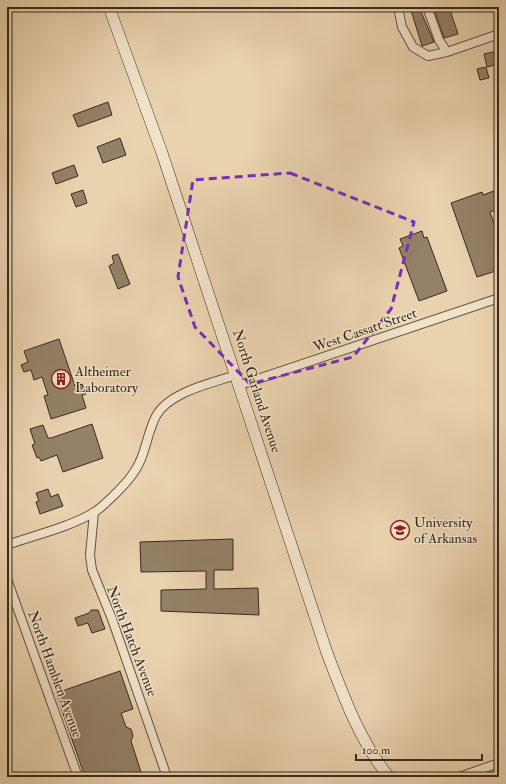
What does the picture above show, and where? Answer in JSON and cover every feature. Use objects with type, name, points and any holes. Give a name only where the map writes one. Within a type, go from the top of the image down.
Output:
[{"type":"main road","name":"North Garland Avenue","points":[[109,7],[162,153],[327,654],[348,711],[361,736],[389,777]]},
{"type":"street","points":[[398,7],[402,27],[413,47],[428,56],[447,52],[499,34]]},
{"type":"street","points":[[427,7],[439,40],[447,52]]},
{"type":"street","name":"West Cassatt Street","points":[[7,545],[77,521],[94,512],[133,475],[145,450],[156,416],[166,405],[180,395],[196,388],[238,380],[499,298]]},
{"type":"street","name":"North Hatch Avenue","points":[[94,512],[90,555],[92,570],[117,634],[167,777]]},
{"type":"street","name":"North Hamblen Avenue","points":[[7,579],[78,777]]},
{"type":"street","points":[[459,777],[499,763]]},
{"type":"highlighted area","points":[[290,173],[414,222],[391,309],[353,357],[250,384],[195,327],[178,277],[193,180]]},
{"type":"building","points":[[410,7],[419,7],[434,42],[422,46]]},
{"type":"building","points":[[449,7],[458,34],[444,38],[435,12]]},
{"type":"building","points":[[498,51],[499,64],[487,67],[484,54]]},
{"type":"building","points":[[486,67],[489,78],[480,80],[477,69]]},
{"type":"building","points":[[108,102],[112,115],[78,127],[73,115]]},
{"type":"building","points":[[120,138],[126,155],[103,163],[97,147]]},
{"type":"building","points":[[74,165],[78,176],[56,184],[52,173]]},
{"type":"building","points":[[499,189],[499,209],[490,212],[499,239],[499,270],[477,277],[451,203],[482,192],[483,195]]},
{"type":"building","points":[[83,190],[87,203],[76,207],[71,194]]},
{"type":"building","points":[[422,231],[424,238],[427,237],[447,291],[419,301],[399,248],[403,246],[400,239]]},
{"type":"building","points":[[118,254],[130,284],[118,289],[109,266],[114,263],[112,256]]},
{"type":"building","name":"Altheimer Laboratory","points":[[59,339],[75,386],[82,384],[86,394],[82,395],[86,408],[51,419],[44,396],[48,395],[42,377],[34,380],[31,370],[24,372],[21,365],[28,362],[24,351]]},
{"type":"building","points":[[92,424],[103,458],[63,472],[57,455],[41,461],[39,457],[37,458],[32,445],[35,444],[30,429],[43,425],[48,438],[51,438]]},
{"type":"building","points":[[48,489],[51,497],[58,494],[63,506],[40,514],[36,502],[39,501],[36,493]]},
{"type":"building","points":[[233,539],[233,570],[214,570],[214,589],[258,588],[259,615],[161,611],[161,590],[206,589],[206,571],[141,572],[140,542]]},
{"type":"building","points":[[91,610],[98,610],[105,629],[92,633],[88,623],[78,626],[75,618],[89,613]]},
{"type":"building","points":[[120,671],[133,709],[121,713],[126,727],[131,729],[133,736],[131,741],[141,772],[138,773],[139,777],[85,777],[56,693]]},
{"type":"place","name":"Altheimer Laboratory","points":[[61,379]]},
{"type":"place","name":"University of Arkansas","points":[[400,530]]}]
